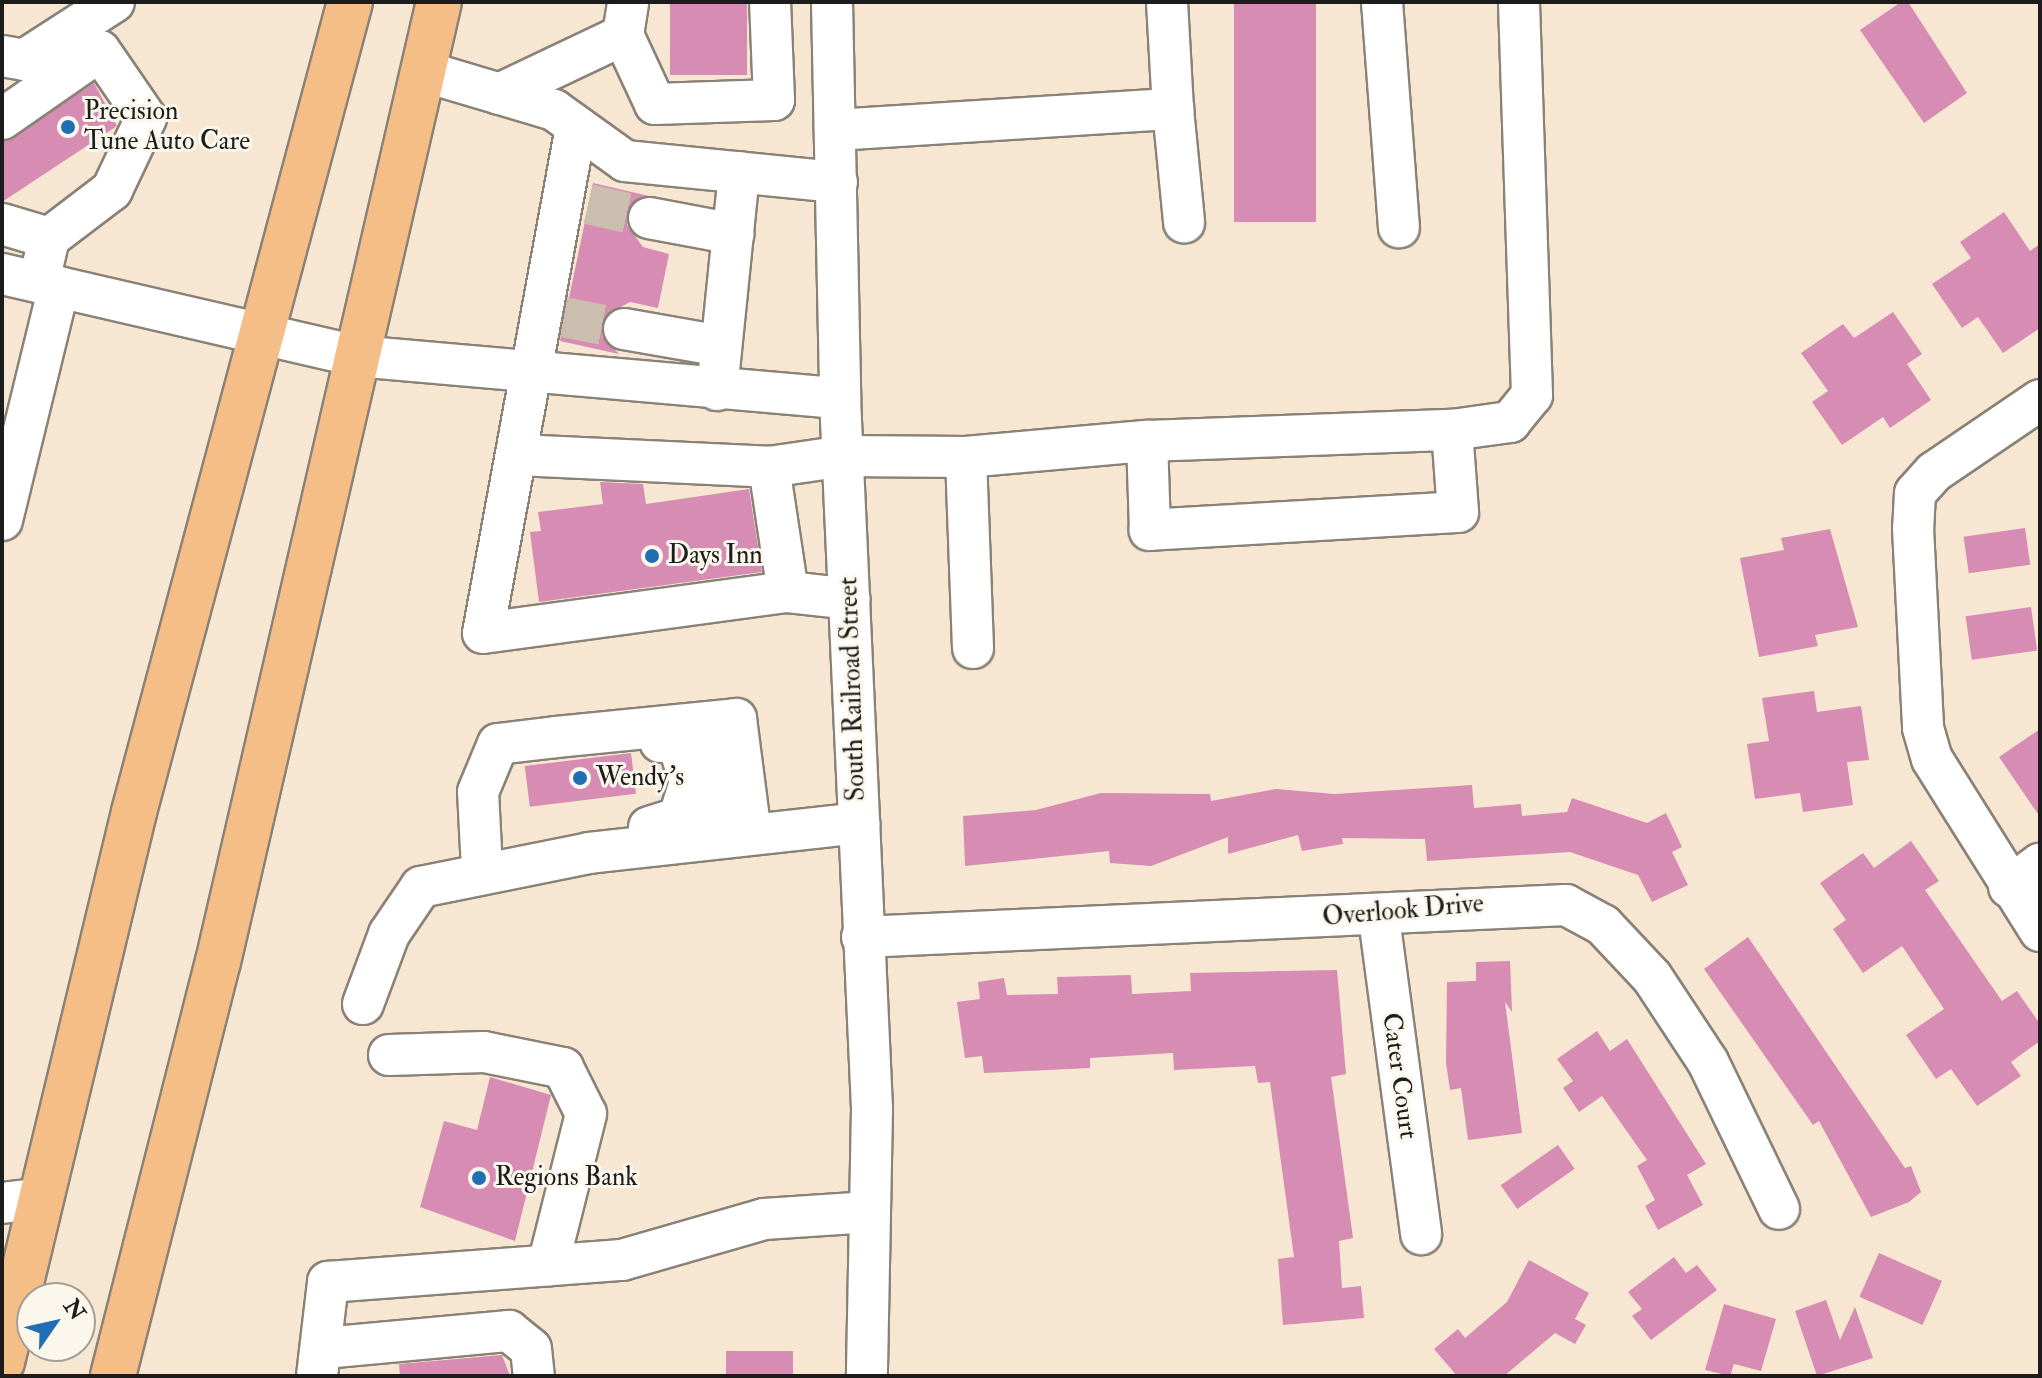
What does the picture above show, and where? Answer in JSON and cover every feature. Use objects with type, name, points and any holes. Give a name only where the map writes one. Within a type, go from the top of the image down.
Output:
[{"type":"highway","points":[[2,1362],[22,1201],[126,842],[350,2]]},
{"type":"highway","points":[[113,1376],[214,977],[439,2]]},
{"type":"street","points":[[2,56],[24,60],[114,2]]},
{"type":"street","points":[[499,94],[625,18],[655,104],[774,100],[770,2]]},
{"type":"street","points":[[1167,2],[1184,222]]},
{"type":"street","points":[[1382,2],[1399,227]]},
{"type":"street","points":[[518,455],[769,467],[844,456],[966,457],[1147,441],[1452,430],[1510,422],[1532,395],[1537,369],[1519,2]]},
{"type":"street","name":"South Railroad Street","points":[[833,3],[840,398],[859,823],[870,1212],[867,1376]]},
{"type":"street","points":[[2,119],[100,51],[146,118],[112,190],[49,238],[33,281],[2,520]]},
{"type":"street","points":[[423,71],[554,110],[625,161],[837,182]]},
{"type":"street","points":[[835,130],[1173,109]]},
{"type":"street","points":[[576,127],[575,202],[553,315],[532,370],[483,633],[788,592],[850,599]]},
{"type":"street","points":[[717,390],[739,172]]},
{"type":"street","points":[[649,218],[734,234]]},
{"type":"street","points":[[2,224],[49,238]]},
{"type":"street","points":[[33,281],[356,356],[532,370],[717,390],[840,398]]},
{"type":"street","points":[[624,329],[721,346]]},
{"type":"street","points":[[2040,400],[1934,472],[1914,505],[1923,728],[1932,759],[2024,875],[2040,931]]},
{"type":"street","points":[[1147,441],[1150,530],[1458,512],[1452,430]]},
{"type":"street","points":[[966,457],[973,648]]},
{"type":"street","points":[[769,467],[788,592]]},
{"type":"street","points":[[482,870],[478,792],[498,744],[736,719],[751,834]]},
{"type":"street","points":[[556,737],[566,748],[677,740],[709,747],[721,780],[713,807],[677,823],[613,833],[589,853]]},
{"type":"street","points":[[363,1004],[389,934],[421,887],[482,870],[589,853],[859,823]]},
{"type":"street","name":"Overlook Drive","points":[[862,937],[1379,918],[1491,903],[1566,905],[1603,925],[1652,977],[1708,1062],[1779,1209]]},
{"type":"street","name":"Cater Court","points":[[1379,918],[1421,1234]]},
{"type":"street","points":[[389,1055],[484,1052],[563,1068],[586,1114],[548,1265]]},
{"type":"street","points":[[534,1376],[531,1349],[509,1331],[320,1362],[328,1282],[622,1260],[764,1219],[870,1212]]},
{"type":"building","points":[[670,2],[747,2],[747,75],[670,75]]},
{"type":"building","points":[[1234,2],[1316,2],[1316,222],[1234,222]]},
{"type":"building","points":[[1901,2],[1908,2],[1967,93],[1924,123],[1860,30]]},
{"type":"building","name":"Precision Tune Auto Care","points":[[94,83],[117,126],[2,202],[2,142]]},
{"type":"building","points":[[593,183],[649,196],[631,204],[627,225],[643,247],[669,254],[658,308],[630,302],[606,315],[602,336],[619,354],[560,341]]},
{"type":"building","points":[[2004,212],[2030,251],[2040,244],[2040,328],[2003,353],[1978,317],[1962,328],[1932,284],[1971,258],[1960,242]]},
{"type":"building","points":[[1893,312],[1922,354],[1907,364],[1931,400],[1890,428],[1883,417],[1842,445],[1812,402],[1828,391],[1801,353],[1843,324],[1854,338]]},
{"type":"building","name":"Days Inn","points":[[600,482],[643,484],[646,504],[749,489],[762,572],[539,602],[530,532],[541,531],[538,512],[603,504]]},
{"type":"building","points":[[2025,528],[2030,565],[1969,573],[1964,537]]},
{"type":"building","points":[[1830,529],[1858,627],[1815,635],[1818,646],[1759,657],[1740,558],[1784,550],[1781,538]]},
{"type":"building","points":[[2031,607],[2037,651],[1972,660],[1966,616]]},
{"type":"building","points":[[1814,691],[1817,712],[1861,706],[1869,760],[1847,762],[1853,805],[1803,812],[1800,793],[1755,799],[1747,744],[1769,741],[1762,698]]},
{"type":"building","points":[[2040,729],[2040,817],[1999,757]]},
{"type":"building","name":"Wendy's","points":[[631,753],[636,794],[530,807],[525,766]]},
{"type":"building","points":[[1472,785],[1474,808],[1521,804],[1522,816],[1567,812],[1572,798],[1647,823],[1666,813],[1682,847],[1672,852],[1688,885],[1652,902],[1638,875],[1570,852],[1427,861],[1425,839],[1342,838],[1343,844],[1302,851],[1298,835],[1228,854],[1228,837],[1151,866],[1110,863],[1109,851],[965,866],[963,816],[1036,810],[1101,793],[1210,794],[1211,801],[1276,789],[1335,794]]},
{"type":"building","points":[[1911,841],[1939,881],[1925,890],[2002,1001],[2017,991],[2040,1024],[2040,1041],[2011,1062],[2021,1076],[1977,1106],[1951,1069],[1936,1079],[1906,1035],[1944,1009],[1902,946],[1863,973],[1833,929],[1846,920],[1820,883],[1863,853],[1874,868]]},
{"type":"building","points":[[1748,937],[1905,1168],[1911,1166],[1921,1192],[1909,1202],[1871,1217],[1819,1121],[1813,1125],[1704,969]]},
{"type":"building","points":[[1510,961],[1512,1012],[1505,1002],[1522,1133],[1468,1140],[1461,1088],[1450,1090],[1446,1063],[1447,982],[1476,981],[1476,962]]},
{"type":"building","points":[[1337,970],[1346,1074],[1331,1077],[1353,1238],[1339,1241],[1342,1288],[1361,1286],[1364,1318],[1283,1325],[1278,1259],[1294,1257],[1270,1082],[1258,1083],[1255,1066],[1174,1070],[1173,1053],[1090,1058],[1090,1068],[984,1073],[982,1056],[965,1058],[957,1002],[980,999],[978,982],[1004,978],[1007,995],[1058,994],[1057,977],[1131,975],[1132,994],[1191,991],[1190,973]]},
{"type":"building","points":[[1597,1031],[1610,1051],[1627,1039],[1706,1164],[1687,1175],[1703,1205],[1658,1230],[1645,1206],[1655,1200],[1637,1166],[1647,1160],[1602,1096],[1579,1112],[1563,1088],[1573,1081],[1557,1059]]},
{"type":"building","name":"Regions Bank","points":[[490,1077],[551,1095],[515,1241],[420,1207],[444,1121],[477,1130]]},
{"type":"building","points":[[1558,1145],[1575,1169],[1517,1209],[1501,1185]]},
{"type":"building","points":[[1879,1253],[1942,1281],[1923,1325],[1859,1297]]},
{"type":"building","points":[[1674,1257],[1686,1273],[1697,1265],[1717,1290],[1651,1340],[1632,1316],[1642,1309],[1628,1292]]},
{"type":"building","points":[[1529,1260],[1589,1293],[1575,1319],[1586,1325],[1575,1344],[1555,1333],[1504,1376],[1457,1376],[1434,1349],[1458,1329],[1465,1338],[1507,1302]]},
{"type":"building","points":[[1826,1300],[1840,1340],[1855,1307],[1873,1358],[1817,1376],[1795,1311]]},
{"type":"building","points":[[1724,1304],[1776,1319],[1761,1371],[1734,1364],[1730,1376],[1705,1370]]},
{"type":"building","points":[[726,1351],[793,1351],[793,1376],[726,1376]]},
{"type":"building","points":[[502,1355],[510,1376],[400,1376],[399,1364]]},
{"type":"tunnel","points":[[588,204],[649,218]]},
{"type":"tunnel","points":[[563,317],[624,329]]},
{"type":"place","name":"Precision Tune Auto Care","points":[[68,127]]},
{"type":"place","name":"Days Inn","points":[[652,556]]},
{"type":"place","name":"Wendy's","points":[[580,778]]},
{"type":"place","name":"Regions Bank","points":[[479,1178]]}]
